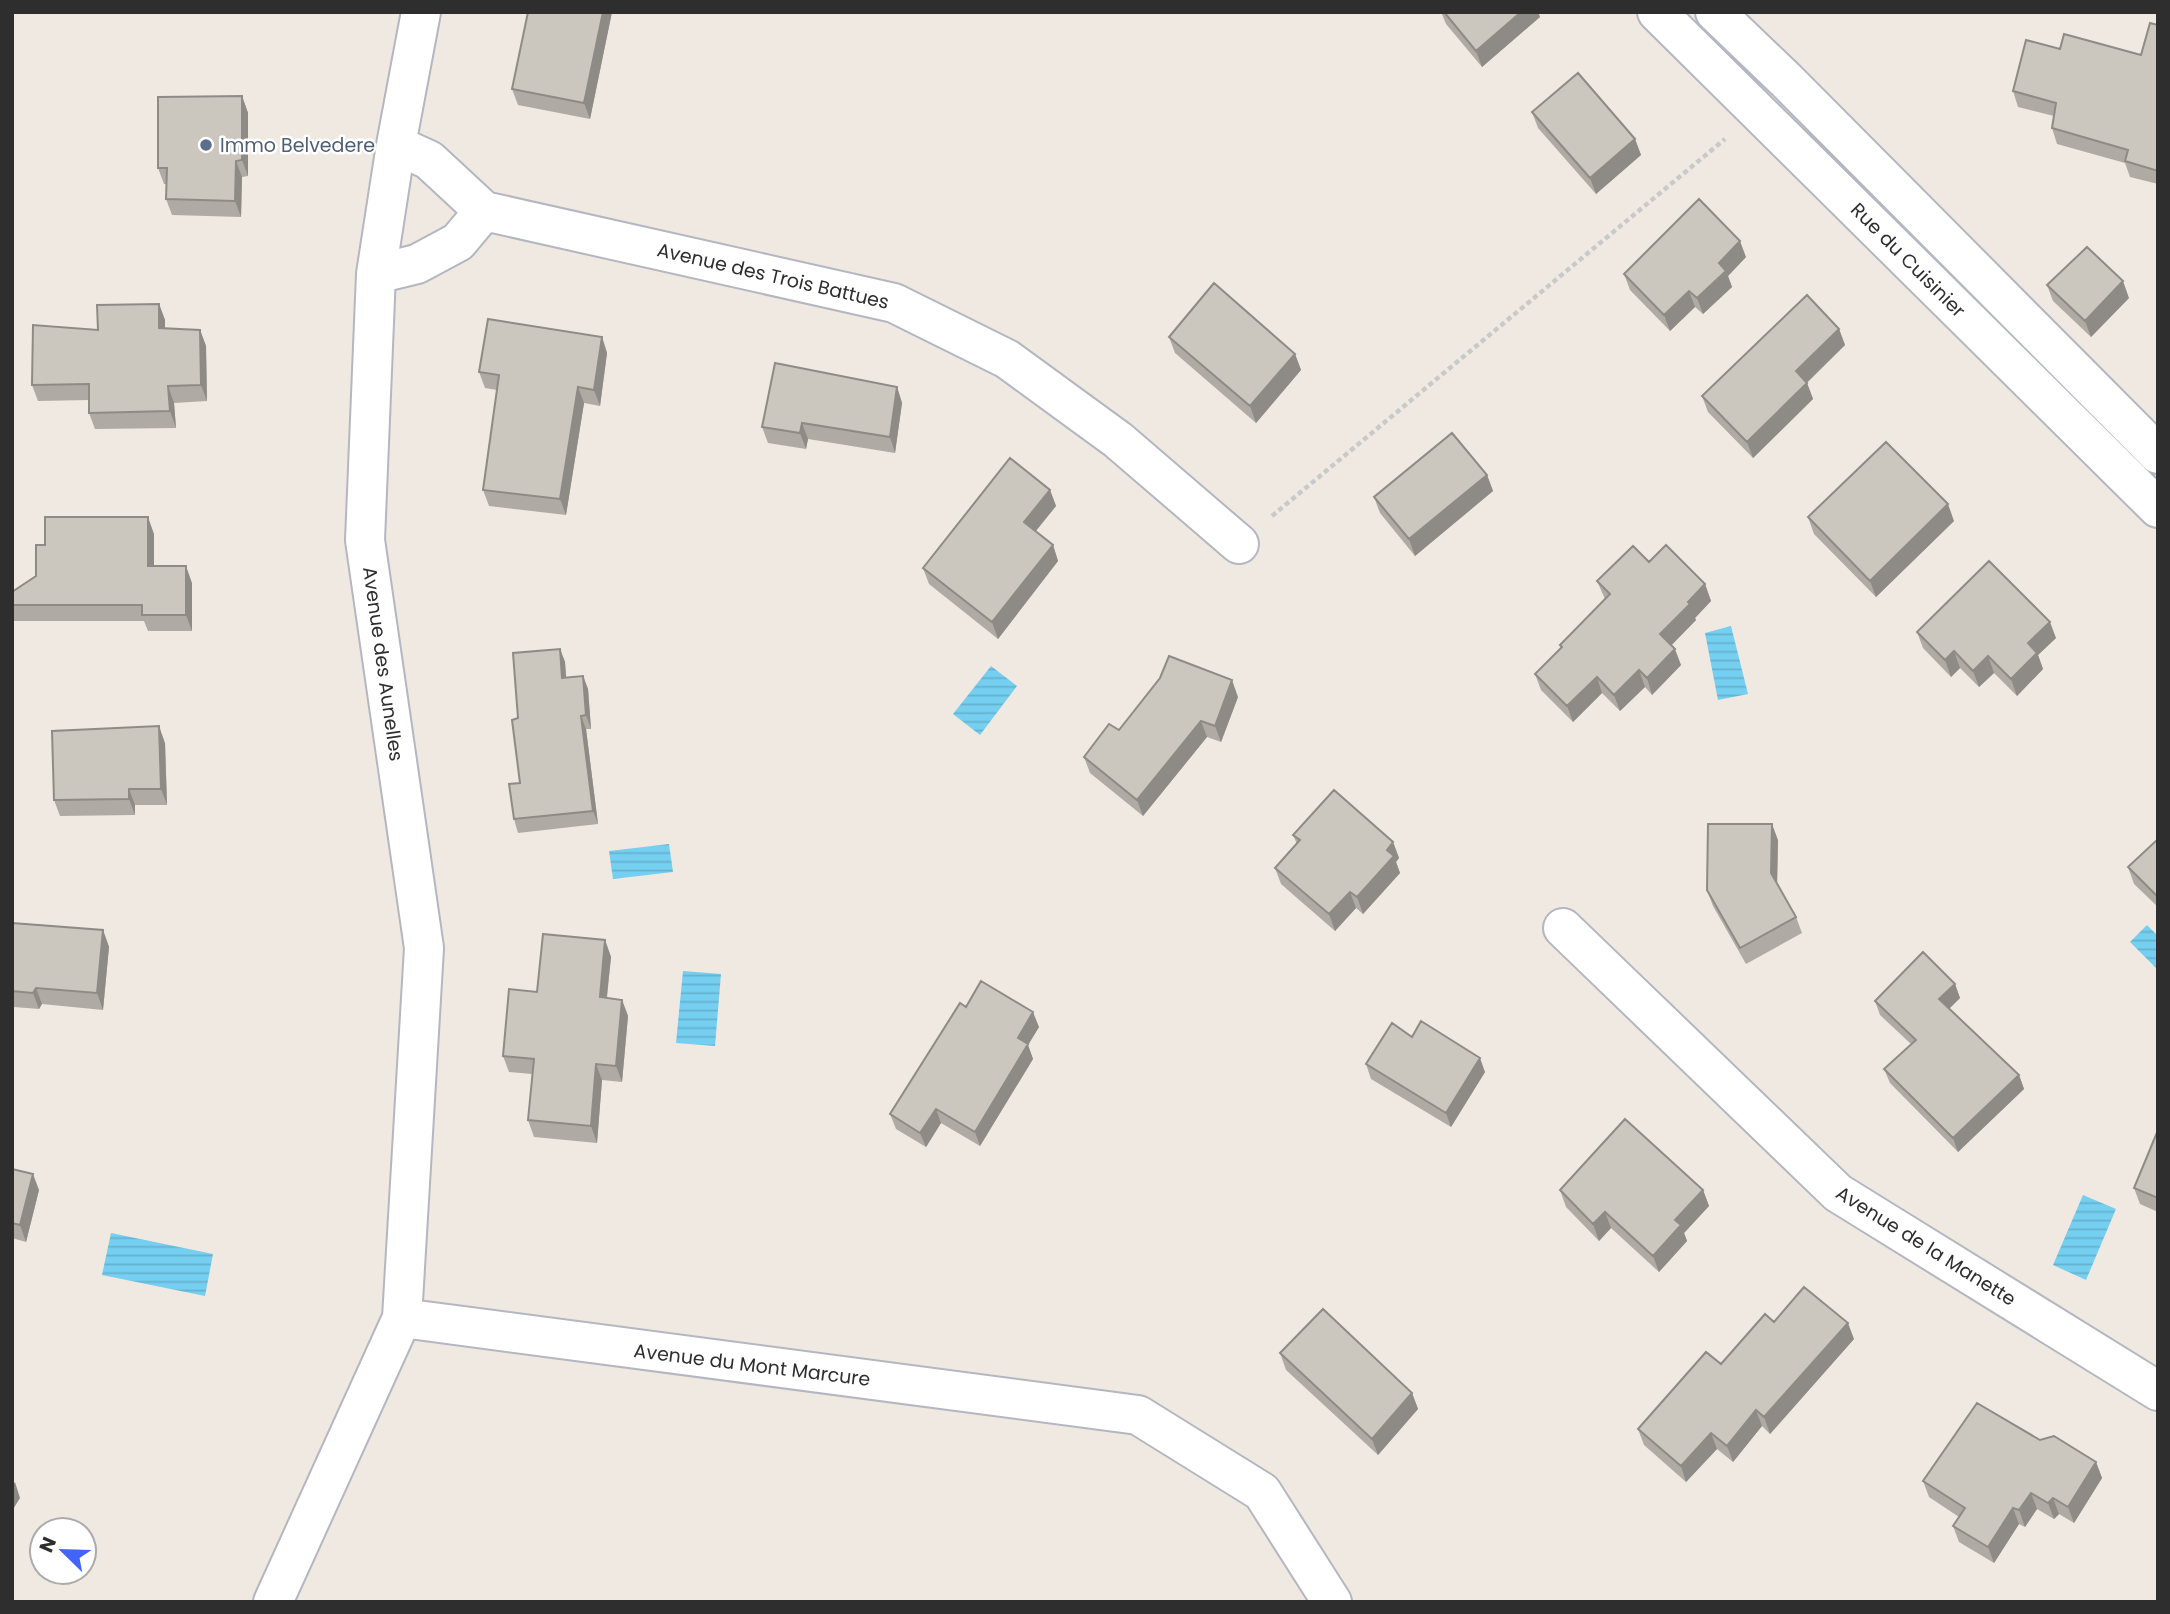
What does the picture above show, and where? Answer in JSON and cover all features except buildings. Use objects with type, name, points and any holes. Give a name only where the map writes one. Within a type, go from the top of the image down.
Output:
[{"type":"street","name":"Avenue des Aunelles","points":[[402,1318],[424,948],[365,540],[376,274],[396,145],[421,12]]},
{"type":"street","name":"Rue du Cuisinier","points":[[1657,12],[2158,508]]},
{"type":"street","name":"Rue du Cuisinier","points":[[1715,12],[2158,454]]},
{"type":"street","points":[[376,274],[417,264],[457,242],[484,211],[429,160],[396,145]]},
{"type":"street","name":"Avenue des Trois Battues","points":[[484,211],[894,303],[1007,359],[1118,440],[1240,544]]},
{"type":"street","name":"Avenue de la Manette","points":[[1563,928],[1838,1194],[2158,1391]]},
{"type":"street","points":[[273,1602],[402,1318]]},
{"type":"street","name":"Avenue du Mont Marcure","points":[[402,1318],[1138,1415],[1262,1492],[1332,1602]]},
{"type":"path","points":[[1240,544],[1758,111]]},
{"type":"water","points":[[1731,626],[1748,694],[1718,700],[1705,633]]},
{"type":"water","points":[[991,666],[1017,686],[980,735],[953,714]]},
{"type":"water","points":[[669,844],[673,872],[613,879],[609,851]]},
{"type":"water","points":[[2147,925],[2158,936],[2158,970],[2130,942]]},
{"type":"water","points":[[683,971],[721,974],[715,1046],[676,1043]]},
{"type":"water","points":[[2083,1195],[2116,1209],[2086,1280],[2053,1265]]},
{"type":"water","points":[[111,1233],[213,1254],[205,1296],[102,1275]]},
{"type":"place","name":"Immo Belvedere","points":[[206,145]]}]
